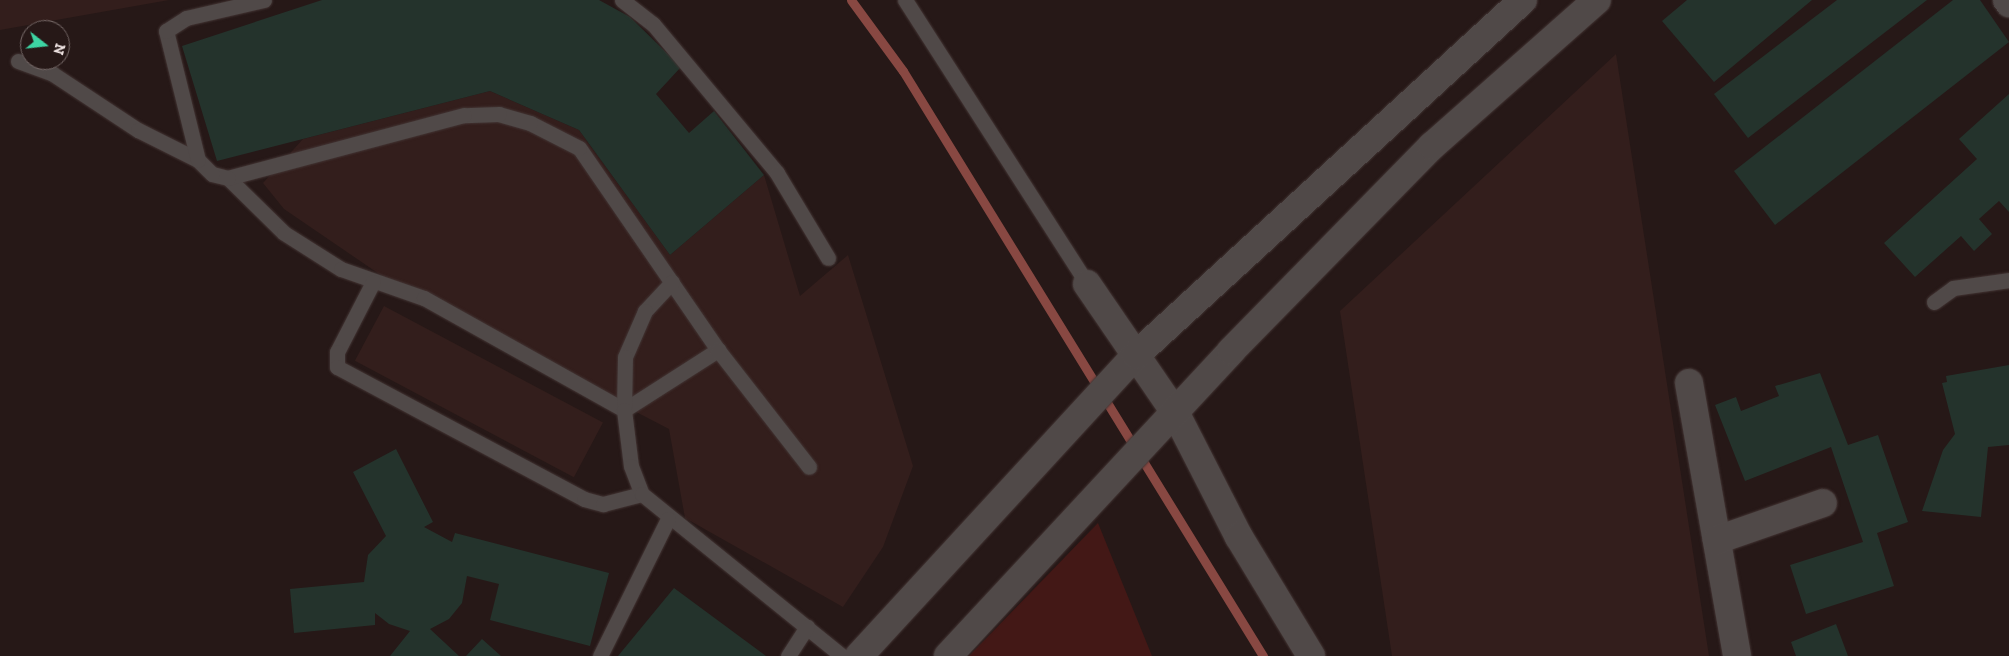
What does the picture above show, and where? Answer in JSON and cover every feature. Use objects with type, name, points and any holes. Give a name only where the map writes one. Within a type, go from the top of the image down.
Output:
[{"type":"street","points":[[859,656],[1128,364],[1523,0]]},
{"type":"street","points":[[948,656],[1103,487],[1176,414],[1232,350],[1432,146],[1597,0]]},
{"type":"street","points":[[1087,284],[1128,364],[1176,414],[1239,537],[1311,656]]},
{"type":"street","points":[[1689,383],[1737,656]]},
{"type":"street","points":[[1717,540],[1823,502]]},
{"type":"lane","points":[[198,160],[166,31],[186,18],[264,0]]},
{"type":"lane","points":[[622,0],[653,24],[777,173],[828,258]]},
{"type":"lane","points":[[905,0],[1087,284]]},
{"type":"lane","points":[[18,60],[53,74],[138,130],[198,160],[212,174],[228,178],[464,114],[499,114],[530,123],[579,148],[718,350],[809,467]]},
{"type":"lane","points":[[228,178],[284,233],[341,269],[372,282],[424,298],[624,410]]},
{"type":"lane","points":[[1934,302],[1953,288],[2009,280]]},
{"type":"lane","points":[[372,282],[337,352],[337,367],[584,499],[603,504],[642,494]]},
{"type":"lane","points":[[672,282],[645,311],[625,357],[624,410],[631,466],[642,494],[668,519],[842,656]]},
{"type":"lane","points":[[624,410],[718,350]]},
{"type":"lane","points":[[600,656],[668,519]]},
{"type":"lane","points":[[788,656],[807,627]]},
{"type":"shaded area","points":[[0,0],[169,0],[56,20],[20,20],[20,26],[0,30]]},
{"type":"shaded area","points":[[1616,54],[1709,656],[1392,656],[1340,311]]},
{"type":"shaded area","points":[[490,91],[579,130],[670,255],[764,175],[800,296],[848,255],[913,466],[883,547],[843,607],[685,518],[669,429],[407,293],[284,209],[263,183],[303,139]]},
{"type":"shaded area","points":[[384,306],[603,422],[574,477],[355,361]]},
{"type":"shaded area","points":[[1098,523],[1152,656],[969,656]]},
{"type":"building","points":[[322,0],[599,0],[630,17],[681,67],[656,94],[689,133],[714,111],[764,175],[670,255],[579,130],[490,91],[217,161],[182,46]]},
{"type":"building","points":[[1687,0],[1812,0],[1714,82],[1662,21]]},
{"type":"building","points":[[1837,0],[1927,0],[1748,138],[1714,94]]},
{"type":"building","points":[[1953,0],[1980,0],[2009,42],[1775,225],[1734,171]]},
{"type":"building","points":[[2009,94],[2009,212],[1999,201],[1979,219],[1992,234],[1974,251],[1961,236],[1915,277],[1884,243],[1977,159],[1959,139]]},
{"type":"building","points":[[2009,365],[2009,445],[1988,447],[1981,517],[1922,511],[1943,450],[1955,434],[1942,383],[1947,382],[1946,376]]},
{"type":"building","points":[[1820,373],[1848,445],[1878,435],[1908,522],[1877,533],[1894,586],[1806,614],[1790,565],[1863,542],[1831,447],[1745,481],[1715,405],[1736,397],[1741,411],[1779,396],[1775,386]]},
{"type":"building","points":[[396,449],[433,522],[424,527],[452,542],[455,533],[609,573],[590,646],[490,620],[499,584],[467,576],[462,603],[449,619],[430,629],[459,656],[390,656],[410,631],[389,624],[375,613],[375,625],[294,633],[290,589],[364,582],[368,555],[386,536],[353,472]]},
{"type":"building","points":[[674,588],[766,656],[618,656]]},
{"type":"building","points":[[1836,624],[1848,656],[1796,656],[1791,642]]},
{"type":"building","points":[[482,639],[501,656],[466,656]]},
{"type":"waterway","points":[[851,0],[903,71],[1263,656]]}]
